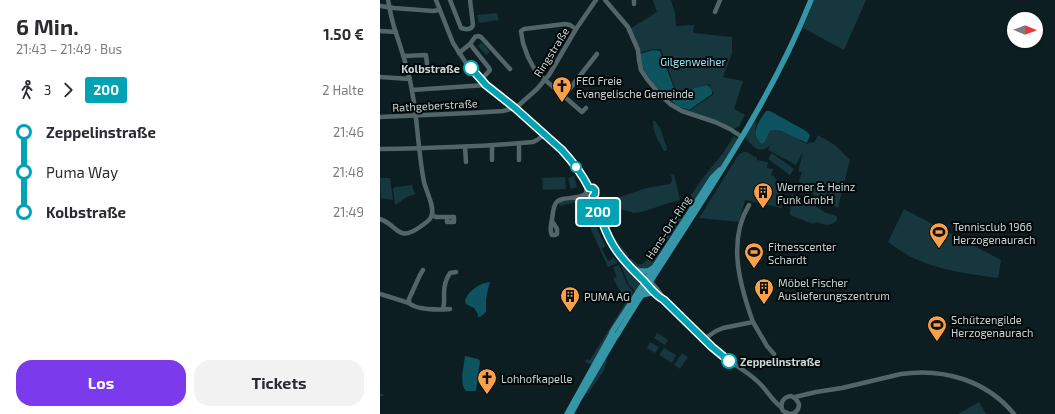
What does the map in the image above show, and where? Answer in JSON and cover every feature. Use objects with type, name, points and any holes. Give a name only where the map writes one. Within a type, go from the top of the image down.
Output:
[{"type":"main road","name":"Hans-Ort-Ring","points":[[567,414],[636,299],[732,156],[740,142],[742,134],[760,108],[811,0]]},
{"type":"main road","name":"Hans-Ort-Ring","points":[[647,282],[654,268],[712,178],[732,156]]},
{"type":"main road","points":[[639,271],[648,271],[654,268]]},
{"type":"main road","points":[[640,293],[657,294]]},
{"type":"main road","name":"Hans-Ort-Ring","points":[[571,414],[614,334]]},
{"type":"street","points":[[380,219],[385,221],[398,232],[405,234],[418,228],[429,220],[433,210],[424,184],[410,79],[388,0]]},
{"type":"street","points":[[436,0],[453,43],[459,53],[486,85],[515,108],[569,158],[589,188],[593,188],[595,190],[595,194],[593,196],[605,230],[612,244],[623,259],[662,294],[664,300]]},
{"type":"street","points":[[450,0],[461,28],[467,30],[473,25],[470,0]]},
{"type":"street","name":"Ringstraße","points":[[515,108],[526,99],[551,71],[576,29],[596,0]]},
{"type":"street","points":[[605,0],[628,27],[638,50],[641,70],[657,91],[670,104],[682,111],[715,122],[742,134]]},
{"type":"street","points":[[715,12],[720,0]]},
{"type":"street","points":[[380,6],[433,11],[439,10]]},
{"type":"street","points":[[576,29],[570,25],[564,24],[524,29],[521,31],[523,44],[536,72],[582,112],[586,108]]},
{"type":"street","points":[[380,32],[396,32]]},
{"type":"street","points":[[459,53],[470,44],[475,37],[478,36],[481,37],[510,69]]},
{"type":"street","points":[[470,44],[490,70],[482,79]]},
{"type":"street","points":[[564,96],[597,54]]},
{"type":"street","points":[[404,56],[426,55],[427,64]]},
{"type":"street","points":[[380,77],[410,79]]},
{"type":"street","points":[[412,90],[486,85]]},
{"type":"street","name":"Rathgeberstraße","points":[[380,116],[470,113],[515,108]]},
{"type":"street","points":[[380,150],[492,146],[535,141],[544,135]]},
{"type":"street","points":[[518,143],[518,160]]},
{"type":"street","points":[[492,146],[492,160]]},
{"type":"street","points":[[465,147],[466,162]]},
{"type":"street","points":[[552,221],[555,205],[558,201],[575,198],[586,194],[586,191],[589,188]]},
{"type":"street","points":[[586,194],[590,197],[593,196]]},
{"type":"street","points":[[749,205],[743,215],[737,242],[738,268],[744,295],[753,322],[771,352]]},
{"type":"street","points":[[432,215],[436,217],[447,217]]},
{"type":"street","points":[[630,266],[637,269],[657,294],[704,339],[724,357],[755,379],[783,411],[790,414],[797,411],[799,407],[798,402],[794,397]]},
{"type":"street","points":[[409,303],[408,299],[423,270]]},
{"type":"street","points":[[443,310],[446,280],[450,273],[456,272]]},
{"type":"street","points":[[380,294],[409,303],[411,305],[430,309],[450,309]]},
{"type":"street","points":[[704,339],[723,328],[753,322]]},
{"type":"street","points":[[782,401],[789,396],[794,397],[901,374],[934,372],[974,383],[1004,403],[1014,414]]},
{"type":"street","points":[[798,402],[808,394]]},
{"type":"street","points":[[770,396],[782,401]]},
{"type":"street","points":[[782,401],[783,411]]},
{"type":"green space","name":"Gilgenweiher","points":[[653,0],[671,0],[675,13],[676,26],[694,25],[693,33],[732,37],[732,53],[723,77],[743,81],[734,109],[745,115],[739,126],[734,129],[689,111],[714,94],[709,84],[677,94],[661,49],[653,49],[640,53],[630,29],[657,12]]},
{"type":"green space","points":[[814,0],[866,0],[844,50],[803,28]]},
{"type":"green space","points":[[497,13],[499,20],[479,23],[477,15]]},
{"type":"green space","points":[[481,43],[490,52],[486,55],[478,46]]},
{"type":"green space","points":[[754,120],[757,123],[755,129],[765,142],[770,131],[772,130],[786,133],[807,144],[811,142],[814,143],[818,135],[835,145],[850,160],[838,208],[817,198],[799,181],[802,172],[799,172],[799,168],[803,152],[796,165],[768,150],[770,145],[762,150],[759,150],[750,143],[744,136]]},
{"type":"green space","points":[[653,121],[655,121],[660,128],[667,148],[666,151],[664,151],[656,136]]},
{"type":"green space","points":[[734,136],[739,139],[681,224],[672,233],[651,267],[647,270],[638,268],[629,260],[631,258],[636,263],[640,264],[646,261],[699,183],[723,153]]},
{"type":"green space","points":[[747,152],[757,158],[757,160],[768,162],[767,168],[773,169],[771,175],[774,176],[780,187],[782,208],[745,200],[739,222],[699,218],[739,154]]},
{"type":"green space","points":[[772,153],[794,169],[790,175],[768,159]]},
{"type":"green space","points":[[674,174],[680,200],[642,212],[634,213],[606,205],[599,206],[598,204],[647,188],[670,184],[672,181],[671,175]]},
{"type":"green space","points":[[574,176],[577,187],[571,189],[568,178]]},
{"type":"green space","points":[[565,177],[566,189],[543,190],[542,178]]},
{"type":"green space","points":[[380,178],[390,178],[393,200],[381,198]]},
{"type":"green space","points":[[412,185],[415,194],[407,197],[395,205],[393,189],[395,187]]},
{"type":"green space","points":[[794,194],[826,213],[835,215],[837,220],[832,224],[825,225],[816,222],[813,224],[790,215],[791,195]]},
{"type":"green space","points":[[582,198],[588,204],[599,233],[606,246],[602,249],[608,261],[614,258],[617,263],[608,267],[581,204],[577,202],[560,206],[559,204],[560,202]]},
{"type":"green space","points":[[602,208],[613,236],[629,256],[627,257],[611,236],[600,209]]},
{"type":"green space","name":"Tennisclub 1966 Herzogenaurach","points":[[904,209],[1001,260],[998,278],[964,273],[930,265],[909,256],[888,242]]},
{"type":"green space","points":[[596,215],[609,243],[625,265],[639,280],[639,286],[636,292],[629,285],[621,265],[604,238],[594,216]]},
{"type":"green space","points":[[619,265],[627,284],[633,292],[633,297],[592,365],[585,362],[587,359],[590,360],[626,302],[613,278],[617,277],[613,267]]},
{"type":"green space","points":[[657,333],[668,340],[665,345],[654,338]]},
{"type":"green space","points":[[650,342],[659,347],[655,353],[647,348]]},
{"type":"green space","points":[[664,348],[676,355],[672,363],[659,355]]},
{"type":"green space","points":[[682,353],[688,357],[680,369],[674,365]]},
{"type":"green space","points":[[606,356],[607,362],[604,370],[588,394],[585,392]]},
{"type":"green space","points":[[979,402],[986,414],[958,414]]},
{"type":"shaded area","name":"Gilgenweiher","points":[[653,50],[660,51],[675,91],[665,96],[648,76],[640,60],[640,54]]},
{"type":"shaded area","name":"Gilgenweiher","points":[[707,85],[711,89],[712,94],[689,110],[679,107],[672,101],[695,88]]},
{"type":"shaded area","points":[[766,111],[770,111],[806,131],[810,135],[807,143],[781,131],[772,130],[770,131],[765,142],[762,144],[756,136],[756,128]]},
{"type":"shaded area","points":[[490,282],[486,300],[486,312],[478,317],[478,314],[474,308],[466,304],[465,300],[469,293],[475,288]]},
{"type":"shaded area","points":[[465,356],[478,359],[480,361],[476,391],[466,391],[464,388],[462,374]]},
{"type":"bus line","name":"200","points":[[471,68],[486,85],[515,108],[562,150],[576,167],[589,188],[592,187],[595,190],[596,192],[593,196],[605,230],[612,244],[623,259],[658,296],[729,361]]},
{"type":"place","name":"Kolbstraße","points":[[471,68]]},
{"type":"place","name":"FEG Freie Evangelische Gemeinde","points":[[562,103]]},
{"type":"place","name":"Werner & Heinz Funk GmbH","points":[[763,209]]},
{"type":"place","name":"Tennisclub 1966 Herzogenaurach","points":[[939,249]]},
{"type":"place","name":"Fitnesscenter Schardt","points":[[754,269]]},
{"type":"place","name":"Möbel Fischer Auslieferungszentrum","points":[[764,305]]},
{"type":"place","name":"PUMA AG","points":[[570,313]]},
{"type":"place","name":"Schützengilde Herzogenaurach","points":[[937,342]]},
{"type":"place","name":"Zeppelinstraße","points":[[729,361]]},
{"type":"place","name":"Lohhofkapelle","points":[[487,395]]}]
